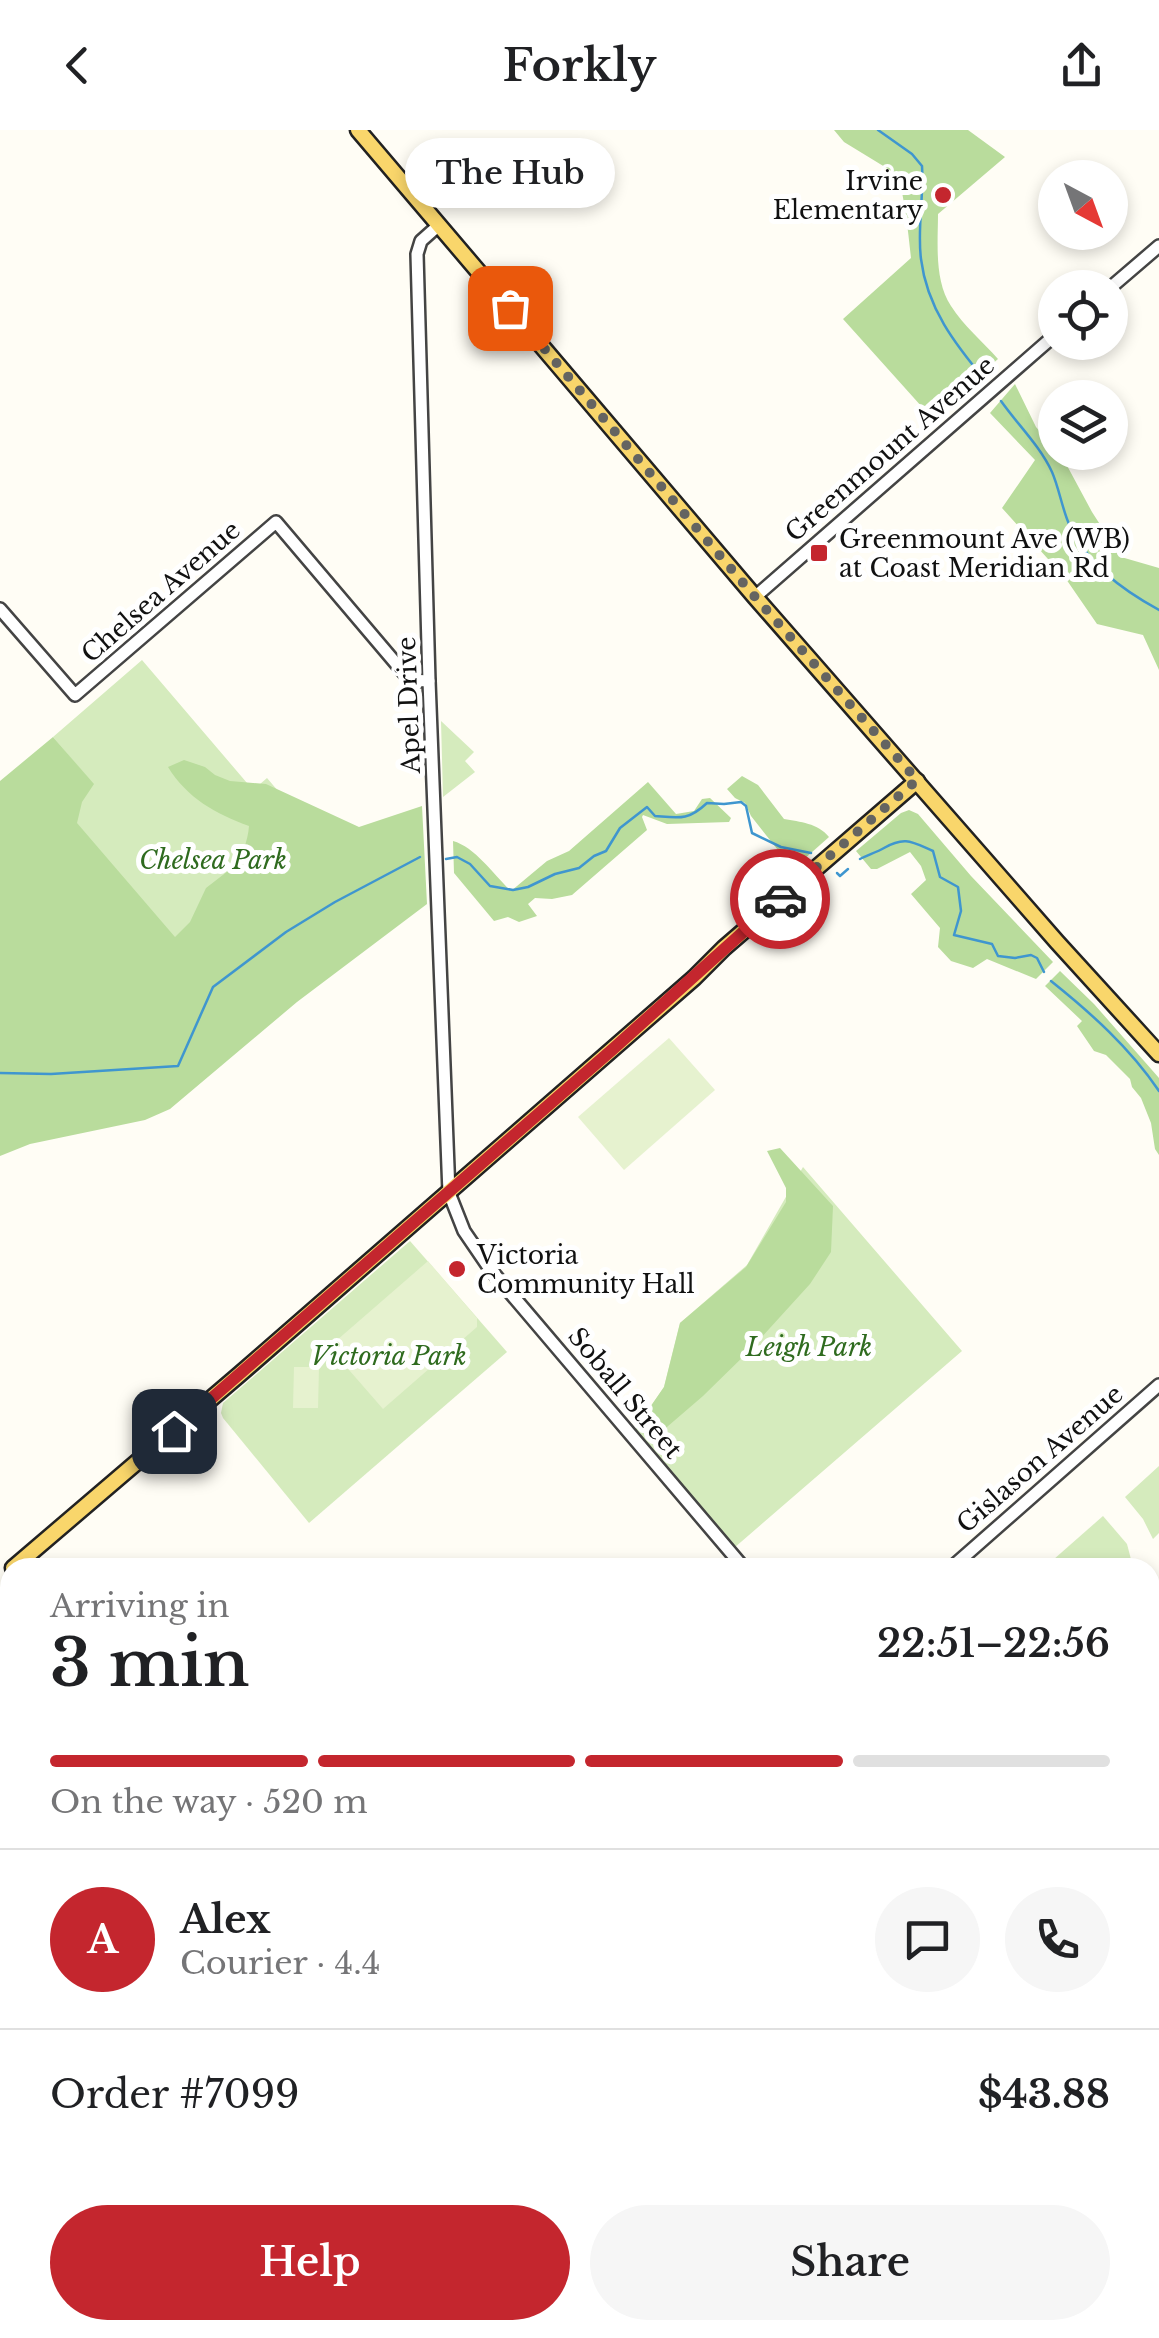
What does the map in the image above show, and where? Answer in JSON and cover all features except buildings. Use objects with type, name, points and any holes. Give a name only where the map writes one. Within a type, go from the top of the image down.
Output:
[{"type":"main road","points":[[358,130],[755,597],[1159,1054]]},
{"type":"main road","points":[[25,1558],[917,780]]},
{"type":"street","name":"Apel Drive","points":[[439,224],[422,241],[417,254],[449,1192]]},
{"type":"street","points":[[1128,273],[1159,246]]},
{"type":"street","name":"Greenmount Avenue","points":[[755,597],[1038,351]]},
{"type":"street","name":"Chelsea Avenue","points":[[0,609],[75,696],[276,522],[410,680],[430,681]]},
{"type":"street","name":"Soball Street","points":[[449,1192],[464,1231],[490,1269],[736,1558]]},
{"type":"street","name":"Gislason Avenue","points":[[962,1558],[1159,1385]]},
{"type":"green space","points":[[834,130],[968,130],[1005,157],[938,214],[938,261],[946,296],[961,320],[998,359],[931,417],[843,319],[911,258],[898,175],[844,142]]},
{"type":"green space","points":[[1015,384],[1038,429],[1038,470],[1069,470],[1121,557],[1159,568],[1159,670],[1143,635],[1097,624],[1066,579],[1002,508],[1035,460],[990,413]]},
{"type":"green space","name":"Chelsea Park","points":[[142,660],[253,790],[267,778],[337,860],[208,974],[0,961],[65,809],[93,784],[53,737]]},
{"type":"green space","points":[[441,721],[474,752],[465,761],[475,772],[443,797]]},
{"type":"green space","points":[[53,737],[94,784],[82,802],[77,823],[175,937],[190,922],[206,888],[228,871],[238,869],[249,826],[214,810],[184,788],[168,767],[184,760],[230,781],[266,784],[359,827],[422,806],[427,904],[297,1002],[170,1109],[145,1120],[30,1144],[0,1156],[0,781]]},
{"type":"green space","points":[[742,776],[758,785],[784,819],[814,826],[829,837],[793,869],[745,803],[727,789]]},
{"type":"green space","points":[[648,782],[676,814],[694,811],[702,799],[710,798],[731,818],[729,822],[667,824],[643,815],[647,830],[572,895],[535,898],[528,904],[537,916],[519,922],[508,917],[494,921],[454,873],[453,841],[477,855],[511,891],[547,861],[569,851]]},
{"type":"green space","points":[[909,810],[918,814],[1053,962],[1036,979],[987,959],[973,968],[951,961],[938,947],[940,928],[911,894],[926,880],[910,852],[871,869],[856,851]]},
{"type":"green space","points":[[1060,971],[1159,1078],[1159,1155],[1151,1123],[1130,1079],[1106,1055],[1094,1051],[1077,1026],[1082,1021],[1045,986]]},
{"type":"green space","points":[[669,1038],[715,1090],[624,1170],[578,1117]]},
{"type":"green space","points":[[780,1148],[833,1206],[831,1252],[810,1284],[750,1350],[653,1439],[639,1423],[664,1387],[680,1323],[746,1267],[786,1202],[786,1188],[767,1151]]},
{"type":"green space","name":"Leigh Park","points":[[803,1167],[962,1351],[734,1548],[635,1430],[664,1387],[680,1323],[747,1265]]},
{"type":"green space","name":"Victoria Park","points":[[410,1241],[507,1352],[309,1523],[223,1418],[223,1403]]},
{"type":"green space","points":[[428,1261],[477,1318],[477,1327],[383,1409],[329,1347]]},
{"type":"green space","points":[[294,1367],[319,1367],[318,1408],[293,1408]]},
{"type":"green space","points":[[1159,1466],[1159,1533],[1153,1539],[1125,1497]]},
{"type":"green space","points":[[1103,1516],[1127,1544],[1131,1558],[1055,1558]]},
{"type":"waterway","points":[[878,130],[922,166],[920,248],[929,294],[944,324],[985,380]]},
{"type":"waterway","points":[[1001,401],[1047,462],[1069,524],[1086,552],[1119,584],[1159,610]]},
{"type":"waterway","points":[[446,859],[457,857],[470,864],[490,886],[513,890],[579,868],[606,851],[620,828],[647,807],[655,816],[677,818],[689,816],[707,803],[741,802],[746,806],[752,833],[781,847],[811,853]]},
{"type":"waterway","points":[[860,859],[903,841],[933,851],[940,877],[958,887],[961,911],[954,935],[992,944],[998,956],[1031,955],[1044,972]]},
{"type":"waterway","points":[[0,1073],[51,1074],[178,1066],[213,987],[286,932],[420,857]]},
{"type":"waterway","points":[[837,873],[840,876],[848,869]]},
{"type":"waterway","points":[[1051,981],[1109,1032],[1159,1091]]},
{"type":"way so far","points":[[510,308],[755,597],[917,780],[780,899]]},
{"type":"place","name":"Irvine Elementary","points":[[943,195]]},
{"type":"place","name":"The Hub","points":[[510,308]]},
{"type":"place","name":"Greenmount Ave (WB) at Coast Meridian Rd","points":[[819,553]]},
{"type":"place","name":"Victoria Community Hall","points":[[457,1269]]},
{"type":"route","points":[[174,1431],[780,899]]}]
